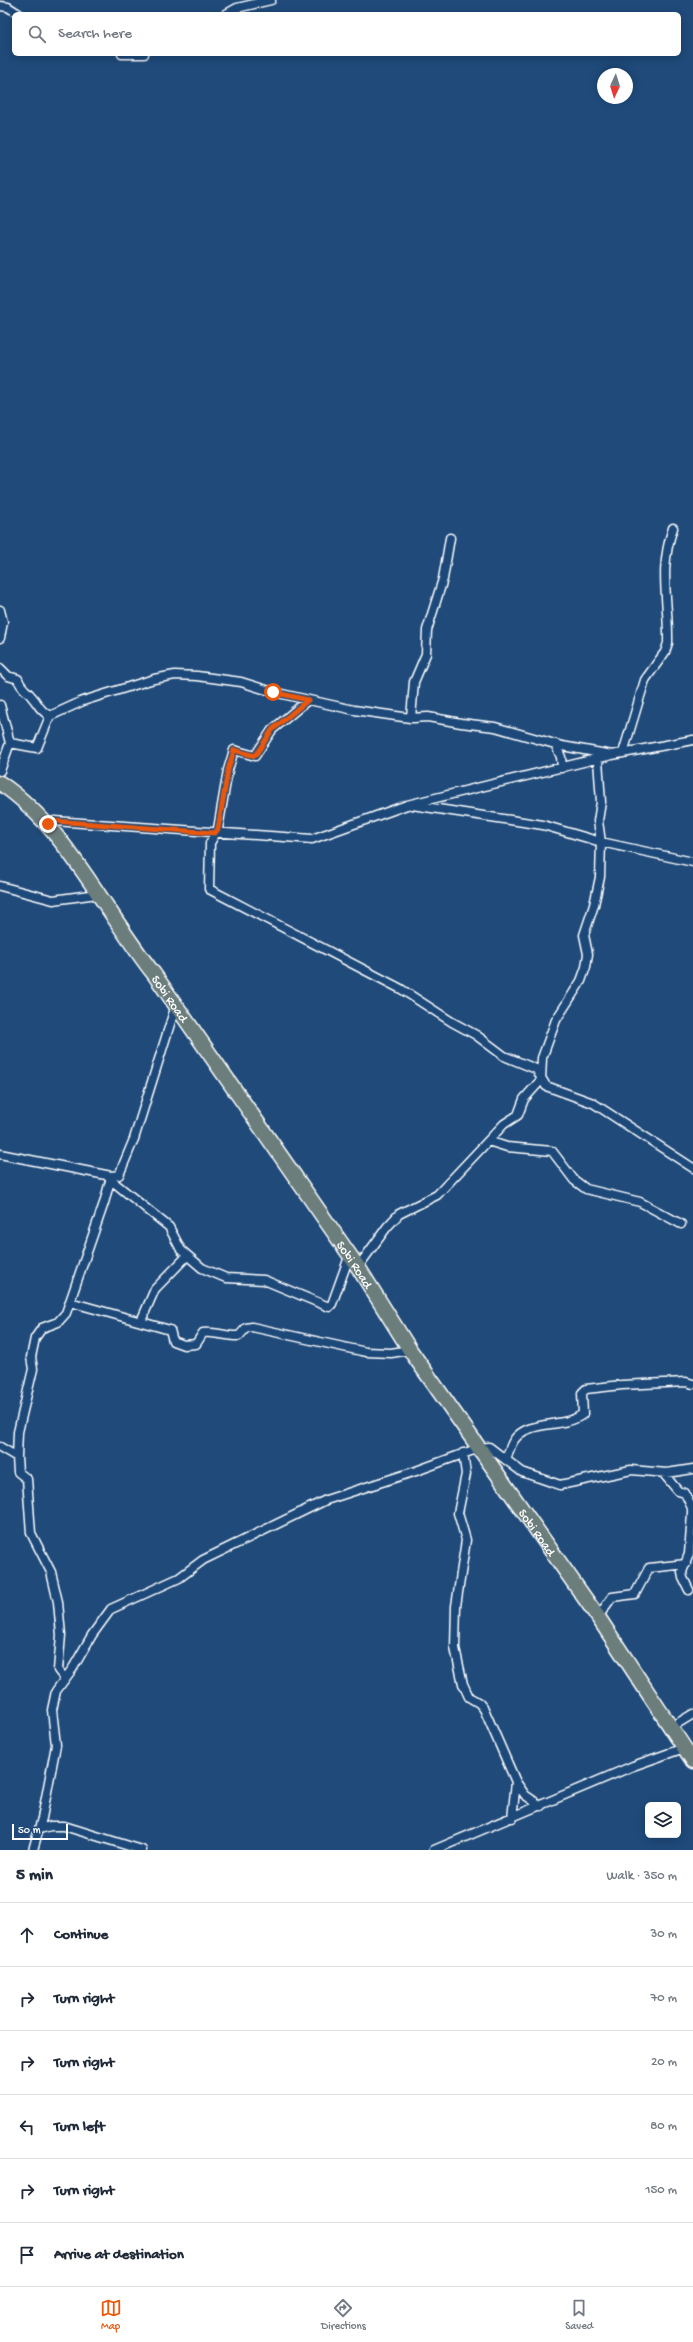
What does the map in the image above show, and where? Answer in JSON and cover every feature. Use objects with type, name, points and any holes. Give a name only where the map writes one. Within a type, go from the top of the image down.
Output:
[{"type":"highway","name":"Sobi Road","points":[[0,783],[14,793],[48,824],[129,942],[176,1005],[354,1262],[410,1350],[598,1617],[693,1761]]},
{"type":"street","points":[[230,12],[237,8],[271,0]]},
{"type":"street","points":[[0,6],[8,7],[16,12]]},
{"type":"street","points":[[623,753],[645,680],[665,652],[668,643],[664,565],[665,550],[672,528]]},
{"type":"street","points":[[412,718],[414,682],[426,654],[427,630],[437,601],[450,538]]},
{"type":"street","points":[[0,610],[3,622],[0,638]]},
{"type":"street","points":[[0,668],[8,676],[18,679],[21,688],[32,696],[39,710],[50,716]]},
{"type":"street","points":[[10,743],[37,748],[50,716],[83,701],[109,692],[175,675],[197,676],[241,682],[308,700],[412,718],[437,719],[495,726],[555,744],[612,756]]},
{"type":"street","points":[[308,700],[272,730],[255,756],[234,750],[228,770],[218,829],[210,844],[208,889],[401,989],[452,1022],[476,1035],[504,1056],[536,1069],[546,1086],[594,1103],[693,1168]]},
{"type":"street","points":[[0,705],[10,743],[0,771]]},
{"type":"street","points":[[48,824],[54,821],[312,839],[407,805],[623,753],[693,740]]},
{"type":"street","points":[[555,744],[562,768]]},
{"type":"street","points":[[0,1154],[111,1178],[169,1227],[181,1250],[202,1268],[221,1277],[264,1280],[329,1307],[354,1262],[399,1214],[437,1195],[449,1184],[477,1150],[504,1124],[518,1115],[524,1100],[542,1080],[542,1058],[556,1020],[581,981],[586,967],[588,954],[584,935],[597,892],[601,842],[598,821],[601,802],[598,760]]},
{"type":"street","points":[[407,805],[543,825],[601,842],[693,862]]},
{"type":"street","points":[[0,886],[53,900],[97,894]]},
{"type":"street","points":[[111,1178],[119,1175],[126,1159],[176,1005]]},
{"type":"street","points":[[488,1141],[508,1147],[552,1150],[574,1180],[586,1188],[640,1202],[681,1224]]},
{"type":"street","points":[[65,1679],[58,1670],[61,1636],[55,1585],[51,1572],[31,1533],[27,1479],[18,1472],[18,1432],[33,1369],[31,1357],[35,1338],[42,1328],[63,1317],[70,1302],[111,1178]]},
{"type":"street","points":[[141,1321],[155,1289],[187,1256]]},
{"type":"street","points":[[70,1302],[170,1330],[173,1341],[184,1345],[196,1344],[203,1333],[210,1332],[230,1337],[239,1336],[246,1328],[252,1327],[366,1352],[391,1354],[410,1350]]},
{"type":"street","points":[[506,1460],[514,1439],[524,1431],[534,1427],[576,1420],[583,1414],[582,1393],[586,1389],[622,1384],[686,1382],[693,1384]]},
{"type":"street","points":[[0,1447],[17,1457]]},
{"type":"street","points":[[33,1850],[39,1829],[56,1745],[52,1710],[56,1691],[111,1609],[179,1578],[203,1560],[319,1503],[356,1489],[416,1471],[479,1448],[489,1447],[531,1477],[560,1485],[631,1470],[663,1473],[693,1469]]},
{"type":"street","points":[[463,1453],[466,1474],[458,1513],[466,1540],[456,1606],[455,1648],[463,1684],[469,1697],[479,1703],[484,1709],[516,1782],[526,1795],[541,1806]]},
{"type":"street","points":[[663,1473],[678,1491],[685,1493],[692,1508],[690,1554],[682,1572],[682,1578],[690,1590]]},
{"type":"street","points":[[598,1617],[612,1597],[635,1594],[649,1568],[686,1564]]},
{"type":"street","points":[[670,1728],[693,1714]]},
{"type":"street","points":[[434,1850],[446,1848],[633,1766],[684,1748]]},
{"type":"street","points":[[512,1818],[516,1782]]},
{"type":"street","points":[[39,1829],[51,1826],[64,1826],[142,1850]]},
{"type":"route","points":[[48,824],[54,821],[215,833],[218,829],[222,814],[228,770],[234,750],[255,756],[272,730],[308,700],[273,692]]}]
